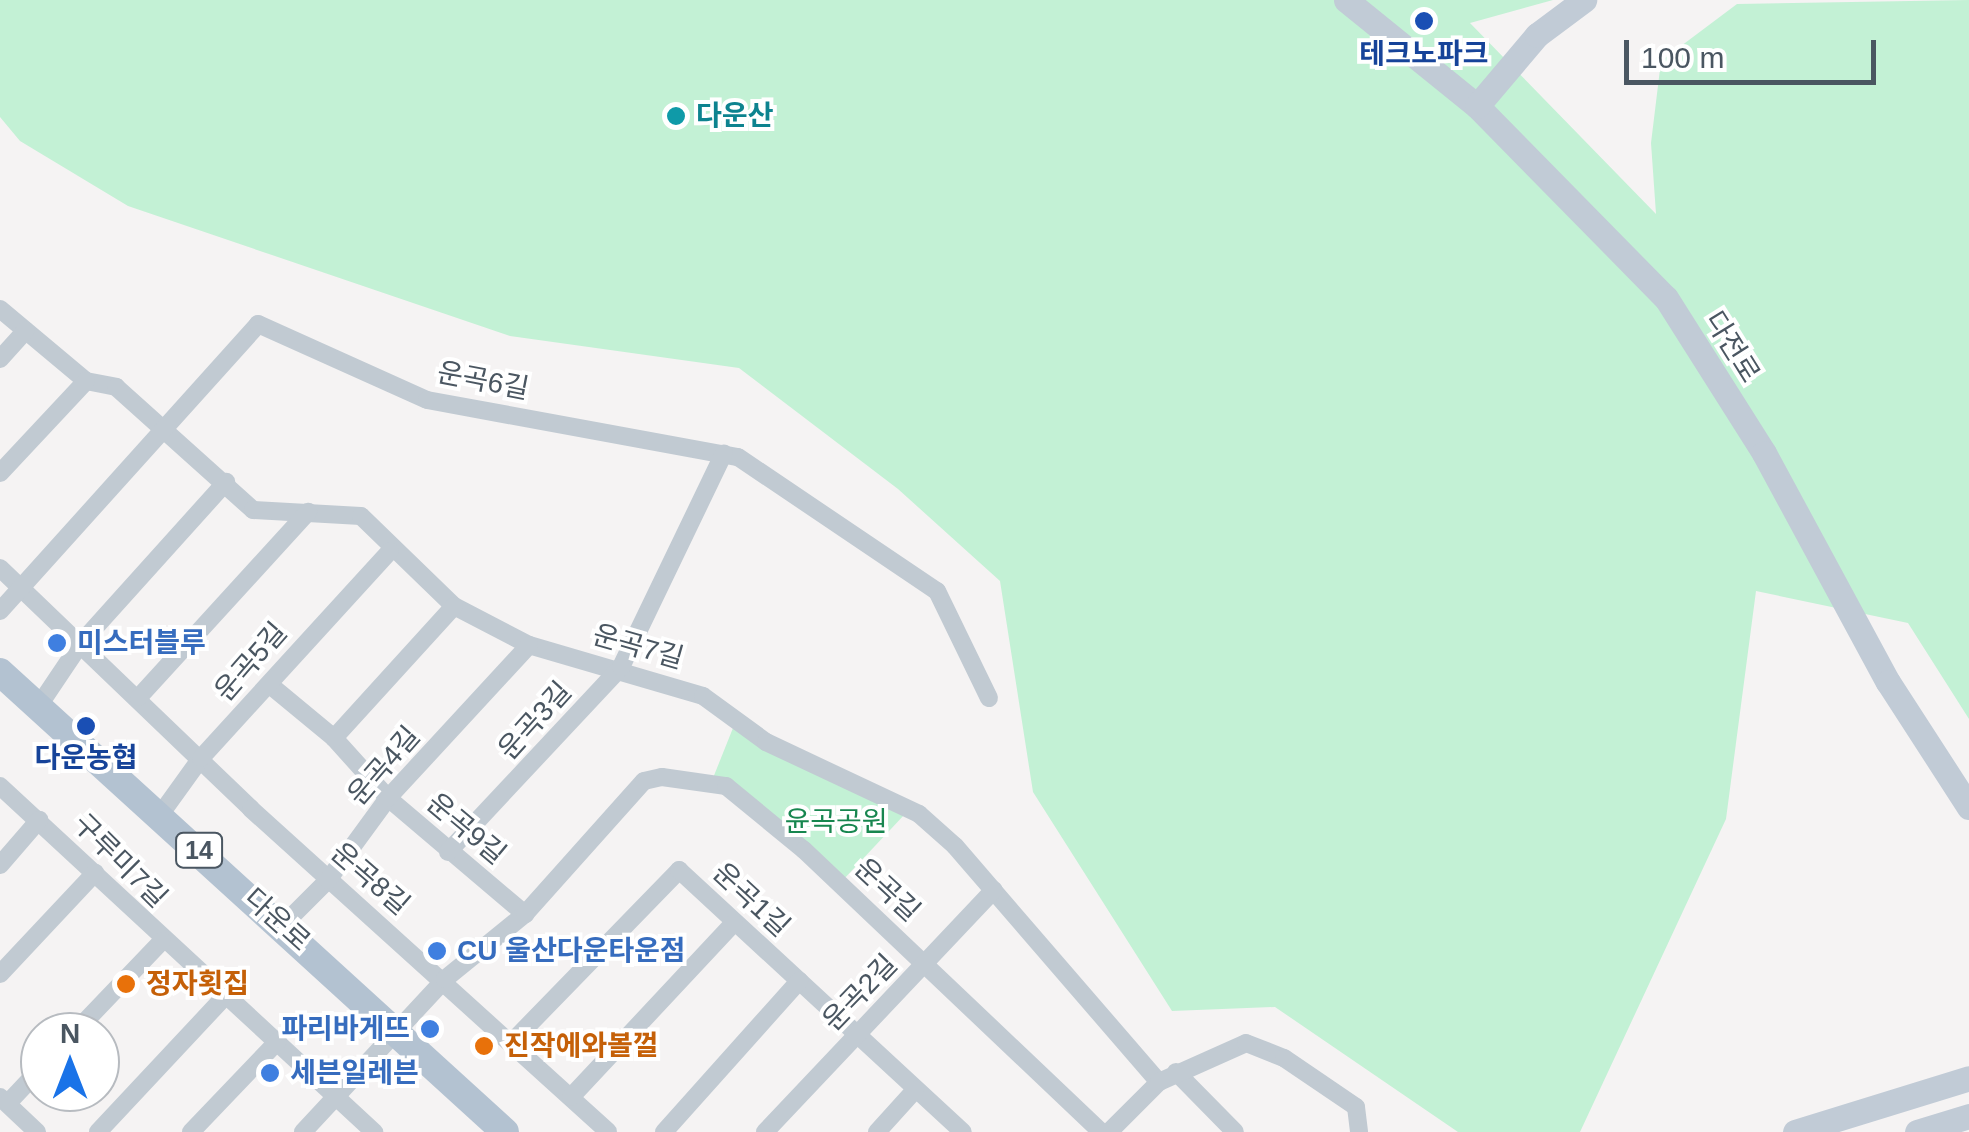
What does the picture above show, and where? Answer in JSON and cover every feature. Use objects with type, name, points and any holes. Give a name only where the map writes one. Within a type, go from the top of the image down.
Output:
[{"type":"main road","name":"다전로","points":[[1346,0],[1477,106],[1666,298],[1764,453],[1888,682],[1969,806]]},
{"type":"main road","points":[[1477,106],[1537,35],[1584,0]]},
{"type":"main road","name":"다운로","points":[[0,672],[283,924],[505,1132]]},
{"type":"main road","points":[[1795,1132],[1969,1078]]},
{"type":"main road","points":[[1917,1132],[1969,1116]]},
{"type":"street","name":"운곡7길","points":[[0,309],[86,381],[116,387],[253,510],[361,516],[390,551],[454,606],[529,645],[622,668],[703,696],[782,751],[919,814],[994,890],[1159,1082]]},
{"type":"street","name":"운곡6길","points":[[0,611],[258,324],[426,400],[724,453],[874,544],[937,591],[989,698]]},
{"type":"street","points":[[0,358],[25,331]]},
{"type":"street","points":[[0,474],[86,381]]},
{"type":"street","name":"운곡3길","points":[[448,852],[622,668],[724,453]]},
{"type":"street","points":[[38,707],[81,644],[226,482]]},
{"type":"street","points":[[139,697],[308,512]]},
{"type":"street","name":"운곡5길","points":[[160,815],[201,758],[390,551]]},
{"type":"street","name":"운곡8길","points":[[0,568],[328,880],[444,979],[608,1132]]},
{"type":"street","points":[[334,738],[454,606]]},
{"type":"street","name":"운곡4길","points":[[283,924],[328,880],[388,798],[529,645]]},
{"type":"street","name":"운곡9길","points":[[270,685],[334,738],[388,798],[448,852],[525,914]]},
{"type":"street","name":"운곡길","points":[[303,1132],[444,979],[525,914],[644,782],[662,777],[726,786],[926,964],[1101,1132]]},
{"type":"street","name":"구루미7길","points":[[0,786],[162,941],[228,994],[374,1132]]},
{"type":"street","name":"구루미7길","points":[[0,864],[39,820]]},
{"type":"street","name":"운곡1길","points":[[512,1042],[678,870],[963,1132]]},
{"type":"street","points":[[0,974],[95,873]]},
{"type":"street","name":"운곡2길","points":[[765,1132],[994,890]]},
{"type":"street","points":[[571,1098],[734,923]]},
{"type":"street","name":"구루미7길","points":[[94,1012],[162,941]]},
{"type":"street","points":[[664,1132],[799,982]]},
{"type":"street","points":[[98,1132],[228,994]]},
{"type":"street","points":[[191,1132],[278,1040]]},
{"type":"street","points":[[1109,1132],[1159,1082],[1246,1043],[1284,1058],[1356,1107],[1360,1132]]},
{"type":"street","points":[[1176,1072],[1235,1132]]},
{"type":"street","points":[[877,1132],[915,1090]]},
{"type":"street","points":[[4,1100],[37,1132]]},
{"type":"green space","points":[[0,0],[1553,0],[1470,23],[1656,214],[1651,143],[1661,61],[1737,4],[1969,0],[1969,719],[1908,623],[1756,591],[1726,819],[1580,1132],[1458,1132],[1275,1007],[1172,1011],[1033,792],[1000,581],[898,489],[739,368],[510,336],[128,206],[20,141],[0,117]]},
{"type":"green space","name":"윤곡공원","points":[[735,723],[905,814],[843,880],[713,778]]},
{"type":"place","name":"테크노파크","points":[[1424,21]]},
{"type":"place","name":"다운산","points":[[676,116]]},
{"type":"place","name":"미스터블루","points":[[57,643]]},
{"type":"place","name":"다운농협","points":[[86,726]]},
{"type":"place","name":"CU 울산다운타운점","points":[[437,951]]},
{"type":"place","name":"정자횟집","points":[[126,984]]},
{"type":"place","name":"파리바게뜨","points":[[430,1029]]},
{"type":"place","name":"진작에와볼껄","points":[[484,1046]]},
{"type":"place","name":"세븐일레븐","points":[[270,1073]]}]
